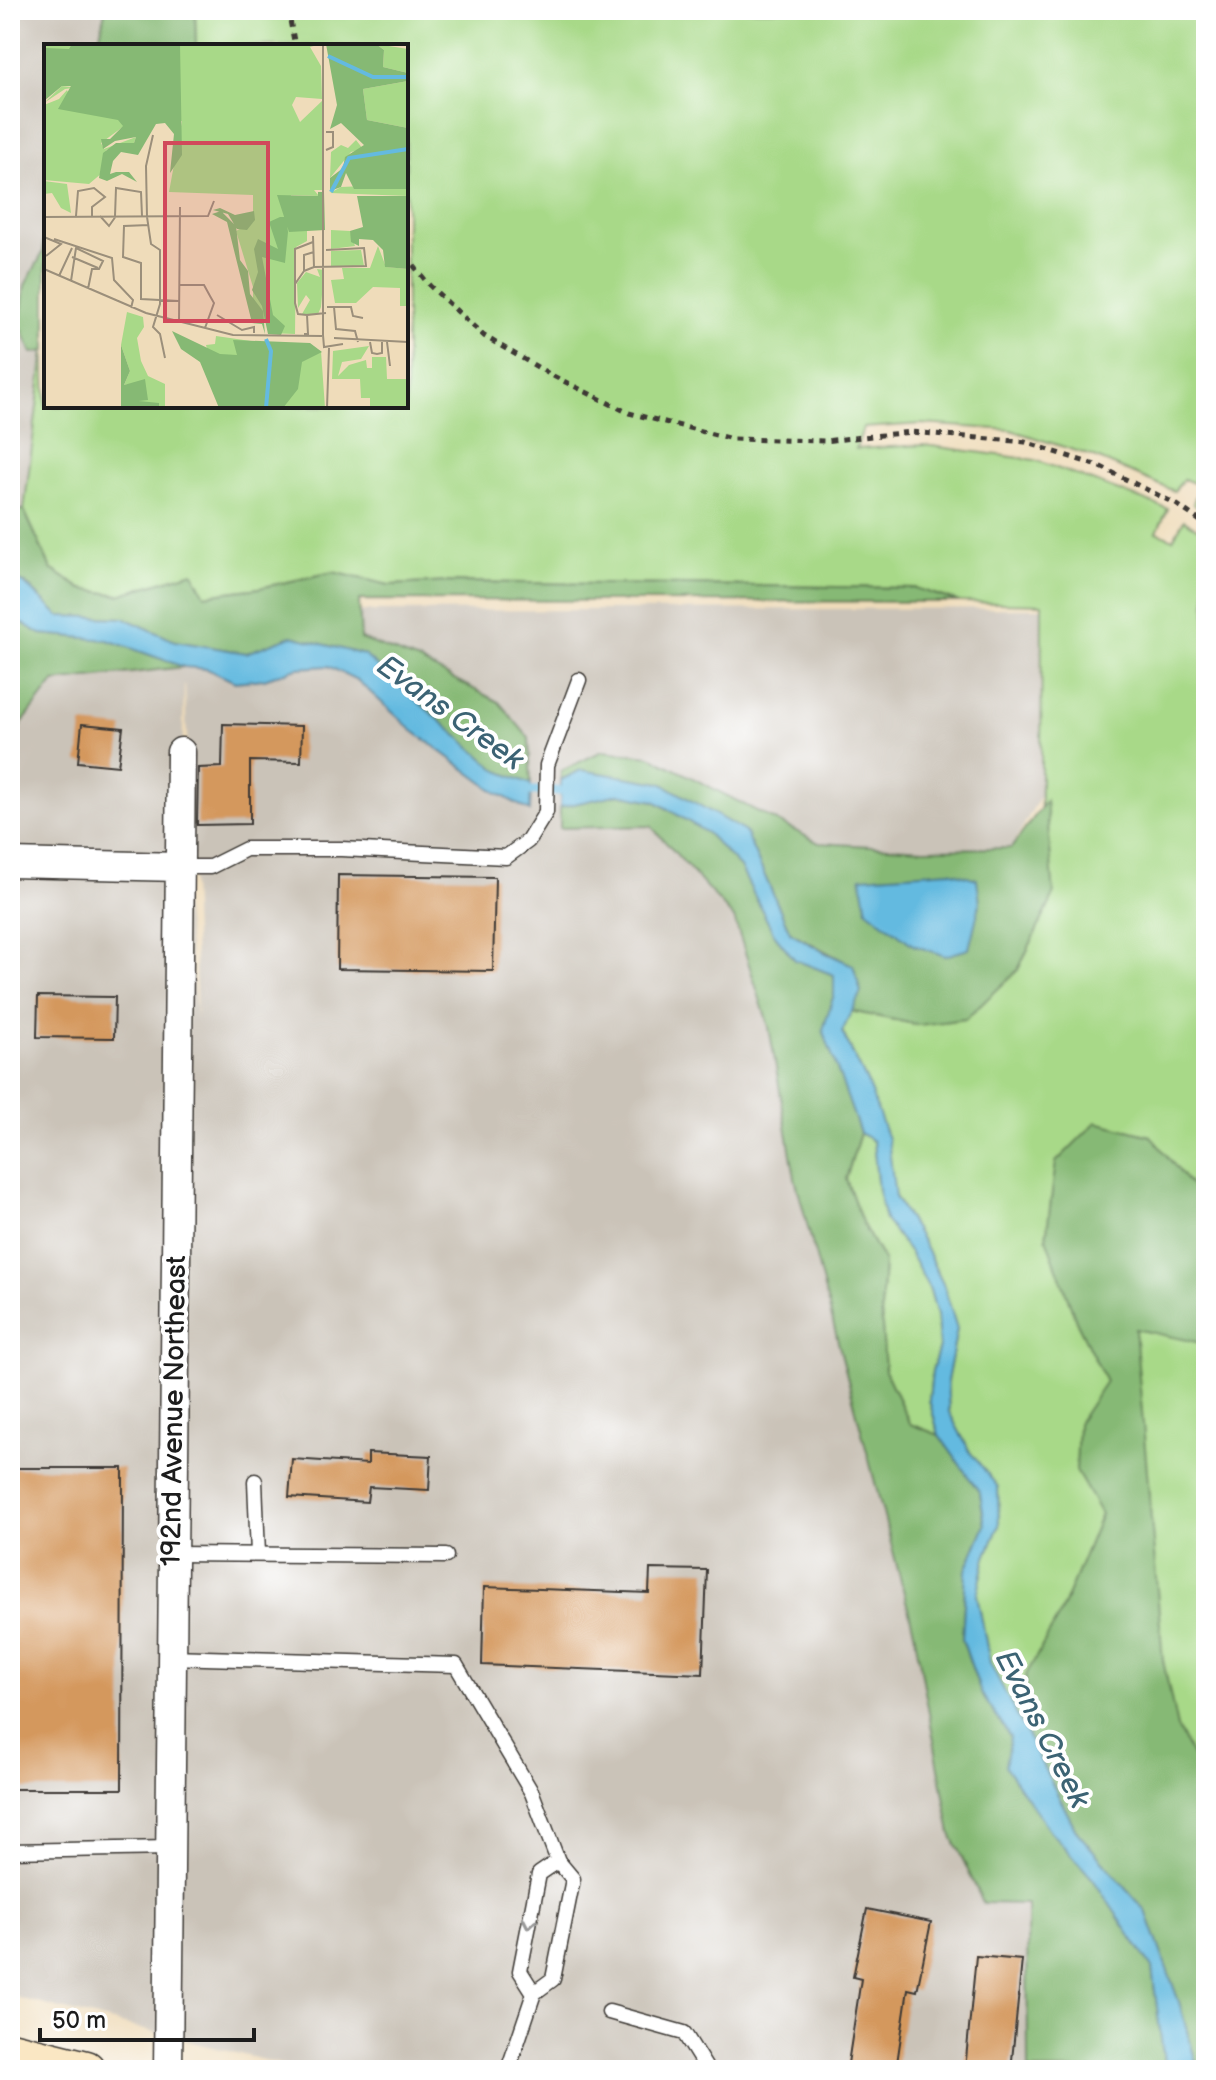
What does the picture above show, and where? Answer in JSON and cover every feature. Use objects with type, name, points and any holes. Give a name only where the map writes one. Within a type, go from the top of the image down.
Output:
[{"type":"main road","points":[[10,2051],[86,2070]]},
{"type":"street","name":"192nd Avenue Northeast","points":[[168,2070],[181,752]]},
{"type":"street","points":[[10,863],[180,867]]},
{"type":"lane","points":[[180,867],[210,867],[246,849],[341,849],[506,857],[528,841],[546,812],[547,765],[579,680]]},
{"type":"lane","points":[[255,1481],[258,1554]]},
{"type":"lane","points":[[173,1554],[446,1556]]},
{"type":"lane","points":[[170,1657],[456,1665],[532,1793],[558,1861],[573,1879],[553,1979],[534,1993],[508,2070]]},
{"type":"lane","points":[[10,1851],[170,1848]]},
{"type":"lane","points":[[534,1993],[520,1971],[539,1874],[558,1861]]},
{"type":"lane","points":[[609,2012],[684,2033],[707,2070]]},
{"type":"path","points":[[288,10],[295,44]]},
{"type":"path","points":[[408,258],[430,286],[484,336],[551,375],[629,413],[732,439],[824,441],[911,432],[1025,442],[1101,467],[1176,504],[1206,525]]},
{"type":"shaded area","points":[[10,10],[131,10],[129,44],[44,44],[44,408],[50,408],[24,510],[10,521]]},
{"type":"shaded area","points":[[1041,608],[1040,796],[1011,848],[924,849],[819,843],[650,756],[561,771],[560,827],[651,826],[734,917],[769,1027],[795,1178],[914,1631],[951,1834],[1027,1904],[1028,2070],[303,2070],[10,1996],[10,739],[54,682],[184,667],[182,612]],"holes":[[[185,686],[197,1019],[180,867]]]},
{"type":"green space","points":[[105,10],[195,10],[196,44],[98,44]]},
{"type":"green space","points":[[195,10],[1206,10],[1206,514],[1193,504],[1199,485],[1184,479],[1174,491],[1092,456],[1011,430],[922,424],[863,428],[856,449],[924,445],[1035,460],[1168,509],[1157,532],[1173,539],[1184,520],[1206,534],[1206,2070],[1038,2070],[1026,1675],[1023,1728],[990,1663],[977,1595],[986,1557],[999,1526],[998,1487],[970,1452],[949,1412],[947,1381],[957,1329],[944,1286],[893,1193],[867,1082],[842,1031],[850,1011],[919,1025],[1040,924],[1042,604],[960,602],[915,588],[451,582],[389,585],[333,572],[259,588],[205,595],[119,595],[82,589],[51,569],[24,510],[44,351],[44,408],[408,408],[408,44],[196,44]]},
{"type":"green space","points":[[44,238],[44,351],[32,353],[20,325],[25,285],[43,253]]},
{"type":"green space","points":[[10,510],[24,510],[51,569],[82,589],[119,595],[193,572],[205,595],[259,588],[333,572],[389,585],[451,582],[915,588],[959,602],[359,600],[361,639],[419,661],[499,702],[529,738],[531,784],[498,771],[364,655],[292,636],[246,653],[175,641],[124,618],[59,616],[25,583],[10,578]]},
{"type":"green space","points":[[10,616],[41,634],[108,640],[184,667],[54,682],[10,739]]},
{"type":"green space","points":[[602,751],[650,756],[819,843],[924,849],[1011,848],[1046,801],[1054,895],[1018,970],[966,1019],[919,1025],[850,1011],[861,992],[853,966],[790,932],[745,832],[661,783],[581,770],[561,780],[561,771]]},
{"type":"green space","points":[[619,794],[654,801],[707,833],[740,867],[774,934],[795,960],[834,975],[834,994],[824,1030],[860,1133],[846,1179],[863,1225],[884,1262],[881,1311],[885,1371],[910,1424],[939,1435],[980,1493],[985,1525],[966,1570],[962,1639],[981,1693],[1010,1737],[1050,1831],[1093,1879],[1152,1968],[1165,2070],[1028,2070],[1027,1904],[983,1903],[951,1834],[914,1631],[795,1178],[769,1027],[734,918],[651,826],[560,828],[560,807]]},
{"type":"green space","points":[[1096,1122],[1151,1136],[1198,1195],[1206,1199],[1206,1344],[1135,1329],[1163,1660],[1177,1727],[1201,1774],[1206,1805],[1206,2070],[1198,2070],[1179,2002],[1146,1911],[1077,1832],[1023,1728],[1026,1675],[1060,1614],[1101,1514],[1076,1471],[1078,1423],[1106,1381],[1077,1323],[1046,1238],[1056,1162]]},
{"type":"green space","points":[[860,1133],[873,1141],[878,1190],[885,1220],[910,1253],[930,1290],[937,1315],[939,1347],[932,1371],[929,1400],[939,1435],[910,1424],[885,1371],[881,1311],[884,1262],[863,1225],[846,1179]]},
{"type":"water","points":[[10,578],[24,583],[59,616],[124,618],[175,641],[246,653],[292,636],[364,655],[498,771],[531,784],[530,811],[497,793],[412,730],[357,680],[328,666],[297,668],[264,679],[235,682],[207,669],[184,667],[108,640],[41,634],[10,616]]},
{"type":"water","points":[[581,770],[661,783],[745,832],[790,932],[853,965],[861,992],[842,1032],[867,1082],[888,1139],[895,1197],[922,1241],[944,1286],[957,1329],[947,1381],[949,1412],[970,1452],[998,1487],[999,1526],[986,1557],[977,1595],[990,1663],[1077,1832],[1146,1911],[1179,2002],[1198,2070],[1165,2070],[1152,1968],[1093,1879],[1050,1831],[1005,1766],[1010,1737],[981,1693],[962,1639],[966,1570],[985,1525],[980,1493],[939,1435],[929,1400],[932,1371],[939,1347],[937,1315],[930,1290],[910,1253],[885,1220],[878,1190],[873,1141],[860,1133],[823,1030],[834,994],[834,975],[795,960],[774,934],[740,867],[707,833],[655,801],[619,794],[560,807],[561,780]]},
{"type":"water","points":[[950,871],[977,879],[980,903],[969,949],[945,956],[913,945],[867,910],[861,877]]},
{"type":"building","points":[[82,724],[123,728],[118,766],[78,762]]},
{"type":"building","points":[[223,724],[302,726],[301,762],[250,761],[250,824],[197,825],[198,768],[222,767]]},
{"type":"building","points":[[338,875],[495,877],[493,971],[337,969]]},
{"type":"building","points":[[38,996],[115,997],[114,1038],[37,1037]]},
{"type":"building","points":[[368,1453],[431,1456],[429,1490],[369,1487],[367,1502],[289,1497],[292,1459],[368,1464]]},
{"type":"building","points":[[10,1468],[123,1468],[122,1789],[10,1789]]},
{"type":"building","points":[[650,1569],[707,1570],[703,1674],[482,1665],[484,1587],[649,1593]]},
{"type":"building","points":[[867,1909],[931,1922],[917,1991],[908,1989],[896,2070],[847,2070],[861,1979],[853,1977]]},
{"type":"building","points":[[976,1956],[1022,1960],[1011,2070],[965,2070]]},
{"type":"waterway","name":"Evans Creek","points":[[519,791],[572,791]]}]
